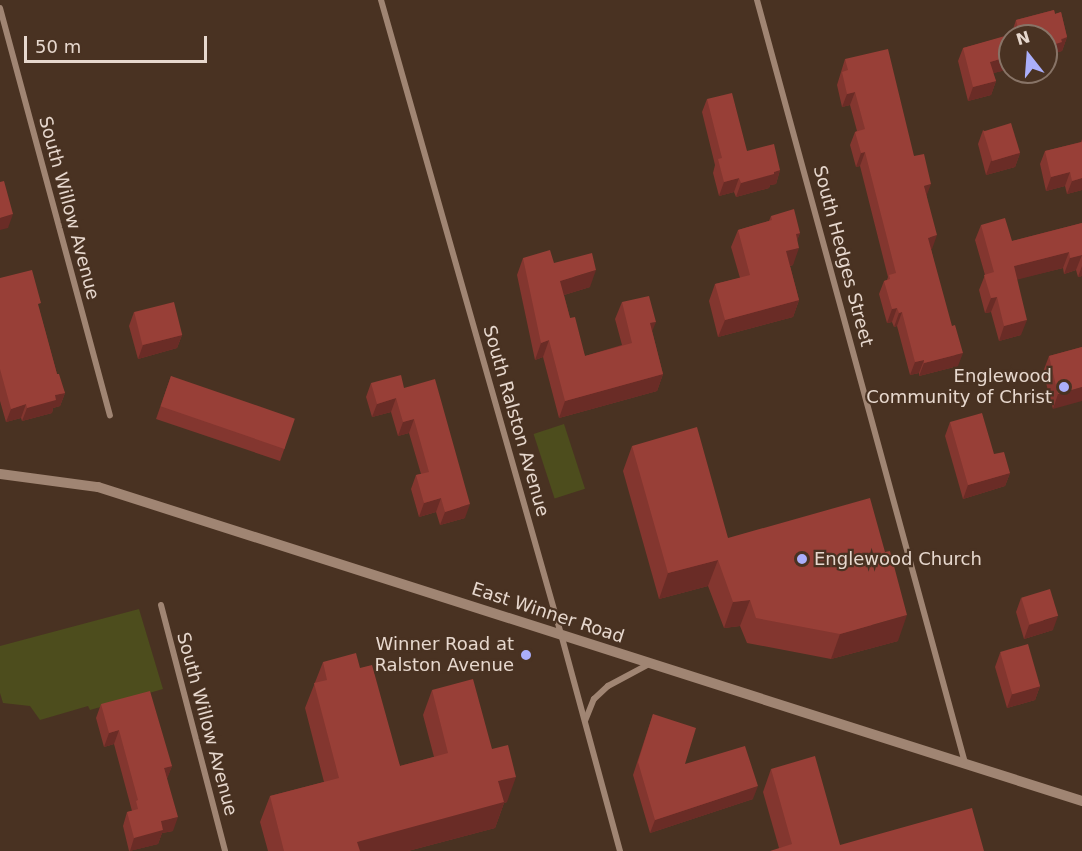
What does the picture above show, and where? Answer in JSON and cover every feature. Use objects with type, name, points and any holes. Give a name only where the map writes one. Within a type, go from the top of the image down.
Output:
[{"type":"street","name":"South Ralston Avenue","points":[[381,0],[561,634],[620,851]]},
{"type":"street","name":"South Hedges Street","points":[[757,0],[965,763]]},
{"type":"street","name":"South Willow Avenue","points":[[0,8],[110,415]]},
{"type":"street","name":"East Winner Road","points":[[0,474],[98,487],[1082,801]]},
{"type":"street","name":"South Willow Avenue","points":[[161,605],[225,851]]},
{"type":"street","points":[[585,721],[594,699],[608,686],[652,663]]},
{"type":"shaded area","points":[[564,424],[585,489],[555,499],[534,434]]},
{"type":"shaded area","points":[[139,609],[163,689],[90,710],[88,706],[40,720],[30,706],[3,703],[0,693],[0,646]]},
{"type":"building","points":[[1054,10],[1055,14],[1061,12],[1067,37],[1058,43],[1058,24],[1017,24],[1016,20]]},
{"type":"building","points":[[998,38],[998,60],[990,62],[996,81],[973,87],[963,48]]},
{"type":"building","points":[[888,49],[914,156],[924,154],[931,184],[924,186],[937,235],[928,238],[952,326],[955,325],[963,353],[924,363],[924,360],[915,362],[902,312],[899,313],[897,308],[892,309],[884,281],[890,279],[889,275],[896,273],[865,152],[861,153],[855,132],[865,129],[855,92],[847,94],[842,72],[848,70],[845,59]]},
{"type":"building","points":[[732,93],[747,151],[774,144],[780,170],[774,174],[741,183],[739,178],[724,182],[718,159],[722,158],[707,99]]},
{"type":"building","points":[[1011,123],[1020,153],[992,161],[983,131]]},
{"type":"building","points":[[1082,142],[1082,178],[1072,181],[1070,172],[1051,177],[1045,151]]},
{"type":"building","points":[[4,181],[13,214],[0,218],[0,182]]},
{"type":"building","points":[[794,209],[800,233],[796,234],[799,248],[786,251],[799,300],[725,320],[715,284],[750,275],[738,230],[772,220],[771,216]]},
{"type":"building","points":[[1005,218],[1012,241],[1082,223],[1082,255],[1070,258],[1069,252],[1014,266],[1027,320],[1004,326],[997,297],[991,298],[984,275],[994,272],[981,225]]},
{"type":"building","points":[[550,250],[554,263],[592,253],[596,270],[560,281],[570,318],[575,317],[585,356],[632,343],[622,302],[649,296],[656,322],[650,323],[663,374],[565,401],[549,340],[541,343],[523,258]]},
{"type":"building","points":[[32,270],[41,303],[38,304],[57,374],[59,374],[65,393],[55,395],[56,400],[27,408],[26,404],[11,409],[0,369],[0,278]]},
{"type":"building","points":[[174,302],[182,335],[142,345],[134,312]]},
{"type":"building","points":[[1082,347],[1082,387],[1058,394],[1049,356]]},
{"type":"building","points":[[401,375],[404,388],[435,379],[470,504],[445,512],[441,498],[424,503],[416,475],[429,472],[414,419],[403,422],[396,398],[377,404],[371,383]]},
{"type":"building","points":[[171,376],[295,419],[284,449],[161,406]]},
{"type":"building","points":[[982,413],[994,454],[1004,452],[1010,473],[968,485],[950,422]]},
{"type":"building","name":"Englewood Church","points":[[697,427],[728,538],[870,498],[885,552],[890,551],[907,615],[840,634],[756,618],[750,600],[733,602],[718,560],[668,573],[632,446]]},
{"type":"building","points":[[1050,589],[1058,616],[1029,625],[1021,598]]},
{"type":"building","points":[[1028,644],[1040,686],[1012,694],[1000,652]]},
{"type":"building","points":[[356,653],[360,668],[372,665],[400,766],[448,753],[432,690],[473,679],[492,749],[508,745],[516,777],[498,781],[504,802],[357,842],[360,851],[284,851],[270,796],[339,778],[314,683],[327,680],[323,662]]},
{"type":"building","points":[[150,691],[172,766],[164,768],[178,817],[161,821],[163,830],[134,838],[127,812],[138,809],[136,801],[138,800],[119,730],[109,733],[101,704]]},
{"type":"building","points":[[653,714],[696,728],[685,764],[745,746],[758,786],[655,820],[638,762]]},
{"type":"building","points":[[815,756],[840,845],[972,808],[984,851],[770,851],[792,844],[771,769]]},
{"type":"place","name":"Englewood Community of Christ","points":[[1064,387]]},
{"type":"place","name":"Englewood Church","points":[[802,559]]},
{"type":"place","name":"Winner Road at Ralston Avenue","points":[[526,655]]}]
